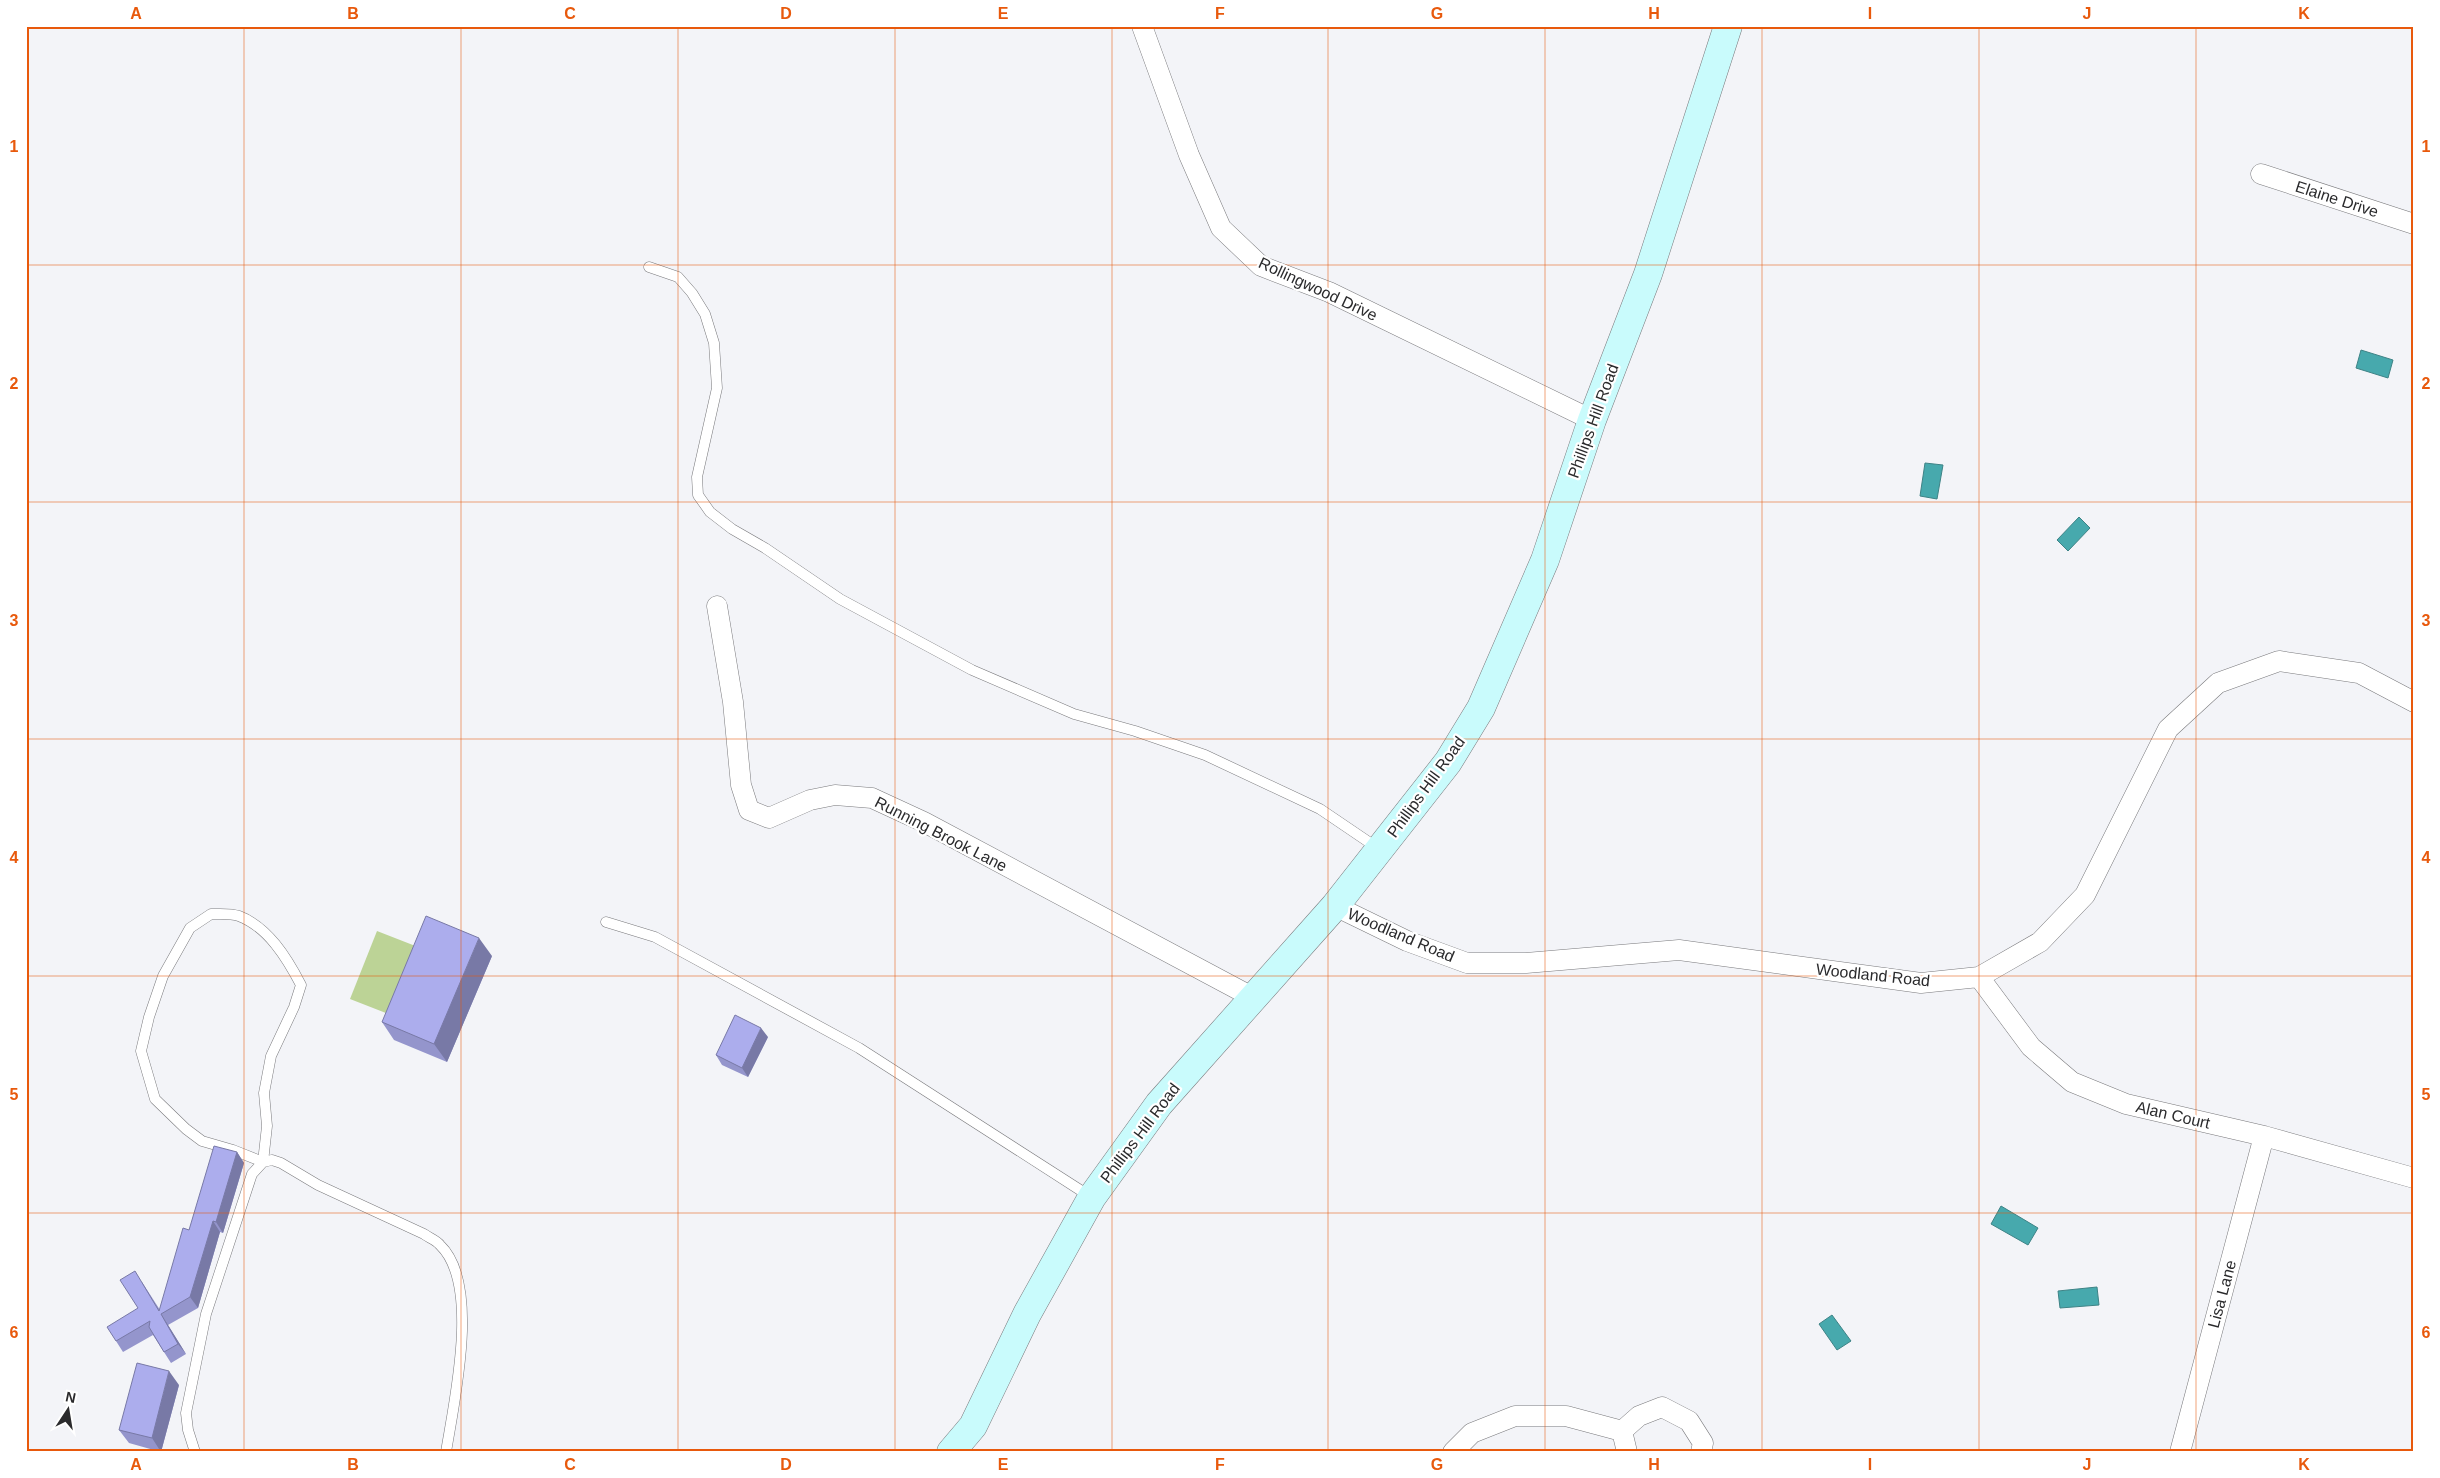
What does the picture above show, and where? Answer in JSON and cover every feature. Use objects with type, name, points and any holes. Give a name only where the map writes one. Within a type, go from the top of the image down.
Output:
[{"type":"street","name":"Rollingwood Drive","points":[[1142,26],[1189,155],[1221,228],[1261,266],[1329,292],[1592,420]]},
{"type":"street","name":"Phillips Hill Road","points":[[956,1450],[973,1426],[1027,1314],[1092,1197],[1159,1104],[1334,906],[1380,849],[1448,762],[1481,708],[1545,560],[1592,420],[1648,274],[1728,26]]},
{"type":"street","name":"Elaine Drive","points":[[2261,174],[2414,224]]},
{"type":"street","name":"Running Brook Lane","points":[[717,606],[733,702],[740,785],[749,810],[769,818],[810,800],[835,795],[872,798],[924,822],[1254,998]]},
{"type":"street","name":"Woodland Road","points":[[1334,906],[1408,941],[1467,963],[1526,963],[1679,950],[1921,983],[1979,977],[2040,942],[2085,895],[2168,728],[2218,683],[2279,662],[2359,673],[2414,702]]},
{"type":"street","name":"Alan Court","points":[[1979,977],[2031,1047],[2072,1082],[2126,1104],[2264,1136],[2414,1178]]},
{"type":"street","name":"Lisa Lane","points":[[2180,1452],[2264,1136]]},
{"type":"street","points":[[1622,1431],[1639,1416],[1662,1407],[1689,1421],[1703,1443],[1701,1452]]},
{"type":"street","points":[[1453,1452],[1472,1434],[1515,1416],[1566,1416],[1622,1431]]},
{"type":"street","points":[[1622,1431],[1626,1452]]},
{"type":"lane","points":[[649,267],[678,277],[692,293],[705,314],[714,343],[717,388],[696,477],[698,495],[710,512],[732,529],[766,548],[840,599],[972,670],[1074,714],[1135,731],[1214,759],[1320,809],[1380,849]]},
{"type":"lane","points":[[196,1452],[188,1430],[186,1414],[206,1314],[252,1174],[263,1162],[267,1126],[264,1092],[271,1056],[294,1007],[300,985],[289,962],[263,930],[238,915],[211,914],[190,928],[163,976],[149,1017],[141,1050],[155,1099],[202,1142],[233,1150],[263,1162],[272,1160],[281,1163],[318,1185],[424,1234],[441,1245],[450,1259],[456,1275],[462,1303],[463,1337],[446,1452]]},
{"type":"lane","points":[[606,922],[655,937],[859,1048],[1092,1197]]},
{"type":"green space","points":[[377,931],[418,947],[391,1015],[350,999]]},
{"type":"water","points":[[2361,350],[2393,360],[2388,378],[2356,368]]},
{"type":"water","points":[[1925,463],[1943,465],[1937,499],[1920,496]]},
{"type":"water","points":[[2079,517],[2090,528],[2068,551],[2057,540]]},
{"type":"water","points":[[2001,1206],[2038,1228],[2028,1245],[1991,1224]]},
{"type":"water","points":[[2097,1287],[2099,1305],[2060,1308],[2058,1291]]},
{"type":"water","points":[[1832,1315],[1851,1341],[1837,1350],[1819,1324]]},
{"type":"building","points":[[426,916],[479,938],[434,1044],[382,1022]]},
{"type":"building","points":[[735,1015],[761,1028],[742,1068],[716,1055]]},
{"type":"building","points":[[214,1146],[237,1152],[216,1222],[213,1221],[190,1297],[161,1314],[178,1344],[164,1352],[149,1327],[150,1321],[116,1341],[107,1327],[138,1308],[120,1280],[135,1271],[159,1311],[183,1228],[189,1230]]},
{"type":"building","points":[[137,1363],[169,1371],[152,1438],[119,1430]]}]
